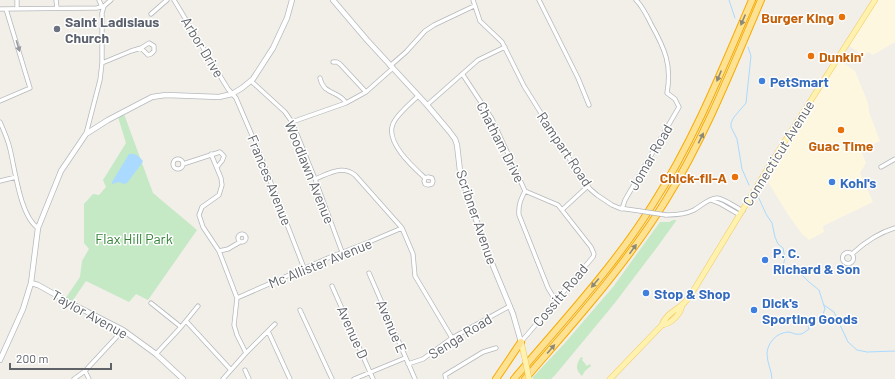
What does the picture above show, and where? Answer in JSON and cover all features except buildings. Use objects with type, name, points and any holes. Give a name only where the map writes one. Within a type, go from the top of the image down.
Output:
[{"type":"highway","points":[[514,379],[603,274],[653,205],[678,163],[703,114],[752,0]]},
{"type":"highway","points":[[526,379],[618,270],[666,200],[691,158],[707,125],[761,0]]},
{"type":"highway","points":[[496,379],[521,342]]},
{"type":"main road","name":"Connecticut Avenue","points":[[610,379],[662,325],[667,325],[679,312],[682,305],[702,278],[776,155],[875,0]]},
{"type":"main road","name":"Scribner Avenue","points":[[521,342],[529,379]]},
{"type":"street","points":[[17,9],[18,0]]},
{"type":"street","points":[[56,0],[57,8]]},
{"type":"street","points":[[0,360],[23,308],[31,283],[38,228],[61,171],[86,134],[99,87],[102,63],[103,7],[99,0]]},
{"type":"street","points":[[0,10],[97,8],[103,7],[111,0]]},
{"type":"street","points":[[151,14],[168,0]]},
{"type":"street","name":"Arbor Drive","points":[[174,0],[232,94]]},
{"type":"street","points":[[86,134],[108,120],[152,97],[166,95],[219,97],[232,94],[251,81],[257,73],[278,40],[287,18],[292,0]]},
{"type":"street","name":"Scribner Avenue","points":[[333,0],[427,105],[449,131],[456,142],[460,171],[470,203],[491,261],[510,306],[521,342]]},
{"type":"street","name":"Rampart Road","points":[[473,0],[474,6],[482,23],[500,38],[524,86],[579,174],[588,186],[603,199],[612,205],[622,208],[666,215],[681,214],[691,211],[713,198],[721,199],[741,213]]},
{"type":"street","points":[[539,0],[578,78],[589,105]]},
{"type":"street","name":"Jomar Road","points":[[622,208],[625,200],[679,107],[675,99],[667,93],[669,69],[662,43],[645,12],[636,0]]},
{"type":"street","points":[[292,122],[346,103],[366,92],[392,67],[425,31],[434,25],[474,6]]},
{"type":"street","points":[[0,101],[30,88],[6,9]]},
{"type":"street","points":[[427,105],[463,75],[478,60],[505,47]]},
{"type":"street","points":[[102,63],[141,48]]},
{"type":"street","points":[[332,62],[337,62],[340,64],[366,92]]},
{"type":"street","name":"Chatham Drive","points":[[463,75],[492,119],[525,191],[518,207],[519,215],[548,288],[556,300]]},
{"type":"street","points":[[320,78],[321,84],[326,91],[340,97],[346,103]]},
{"type":"street","name":"Woodlawn Avenue","points":[[251,81],[285,112],[292,122],[316,178],[342,252]]},
{"type":"street","name":"Frances Avenue","points":[[232,94],[236,98],[257,147],[304,268]]},
{"type":"street","points":[[418,96],[392,124],[391,130],[392,138],[397,148],[414,168],[425,178]]},
{"type":"street","points":[[0,122],[9,144],[16,178],[27,216],[33,225],[38,228]]},
{"type":"street","points":[[183,164],[187,164],[220,152],[224,156],[222,161],[216,167]]},
{"type":"street","points":[[211,154],[221,178],[222,185],[219,195],[202,207],[199,215],[202,227],[219,252],[237,298],[234,325],[246,353]]},
{"type":"street","points":[[880,167],[895,159]]},
{"type":"street","points":[[316,178],[344,169],[349,170],[402,228],[413,254],[415,276],[452,338]]},
{"type":"street","points":[[0,181],[16,178]]},
{"type":"street","points":[[563,209],[588,186]]},
{"type":"street","name":"Cossitt Road","points":[[521,342],[594,254],[591,247],[563,209],[550,201],[525,191]]},
{"type":"street","name":"Mc Allister Avenue","points":[[237,298],[304,268],[402,228]]},
{"type":"street","points":[[852,254],[867,241],[895,228]]},
{"type":"street","points":[[219,252],[240,242]]},
{"type":"street","name":"Avenue E","points":[[369,273],[415,379]]},
{"type":"street","name":"Taylor Avenue","points":[[31,283],[38,285],[123,330],[156,354],[183,379]]},
{"type":"street","name":"Avenue D","points":[[332,286],[373,379]]},
{"type":"street","points":[[151,303],[181,327]]},
{"type":"street","points":[[156,354],[198,306]]},
{"type":"street","name":"Senga Road","points":[[408,364],[423,359],[452,338],[510,306]]},
{"type":"street","points":[[300,310],[332,379]]},
{"type":"street","points":[[186,321],[231,370]]},
{"type":"street","points":[[223,379],[275,324]]},
{"type":"street","points":[[74,379],[85,371],[123,330]]},
{"type":"street","points":[[268,332],[290,379]]},
{"type":"street","points":[[446,379],[445,375],[482,352],[496,348]]},
{"type":"street","points":[[354,379],[405,358]]},
{"type":"street","points":[[245,370],[249,379]]},
{"type":"street","points":[[85,371],[90,379]]},
{"type":"shaded area","points":[[877,0],[895,0],[895,42],[873,55],[868,52],[864,56],[848,45]]},
{"type":"shaded area","points":[[839,60],[855,71],[868,103],[869,112],[880,141],[861,150],[866,163],[860,173],[873,202],[823,226],[824,232],[809,240],[802,234],[787,213],[765,177]]},
{"type":"green space","name":"Flax Hill Park","points":[[124,114],[153,193],[197,230],[148,300],[136,294],[129,302],[86,281],[71,303],[65,299],[80,277],[82,261],[89,249],[84,243],[84,204],[93,194],[99,195],[106,187],[103,180],[126,143],[118,117]]},
{"type":"green space","points":[[673,220],[676,221],[614,304],[556,374],[551,379],[533,379],[533,377],[564,344],[613,287],[660,222],[669,222]]},
{"type":"green space","points":[[581,357],[587,366],[590,364],[591,366],[582,376],[577,367]]},
{"type":"water","points":[[129,154],[135,154],[138,156],[143,161],[142,163],[127,183],[124,184],[119,182],[112,184],[112,182]]},
{"type":"waterway","points":[[729,0],[735,18]]},
{"type":"waterway","points":[[748,47],[751,56],[746,103],[734,117],[731,127],[737,139],[742,169],[749,185]]},
{"type":"waterway","points":[[757,194],[772,223],[778,244],[783,248],[785,258],[783,266],[785,270],[800,271],[802,275],[819,290],[825,309],[822,316],[812,321],[808,326],[809,329],[804,333],[798,334],[785,332],[777,336],[771,342],[767,350],[767,354],[772,379]]},
{"type":"waterway","points":[[824,305],[834,312],[848,342],[857,350],[867,352],[895,351]]},
{"type":"place","name":"Burger King","points":[[842,17]]},
{"type":"place","name":"Saint Ladislaus Church","points":[[57,29]]},
{"type":"place","name":"Dunkin'","points":[[811,56]]},
{"type":"place","name":"PetSmart","points":[[762,81]]},
{"type":"place","name":"Guac Time","points":[[841,130]]},
{"type":"place","name":"Chick-fil-A","points":[[735,177]]},
{"type":"place","name":"Kohl's","points":[[832,182]]},
{"type":"place","name":"P. C. Richard & Son","points":[[765,260]]},
{"type":"place","name":"Stop & Shop","points":[[646,293]]},
{"type":"place","name":"Dick's Sporting Goods","points":[[754,310]]}]
